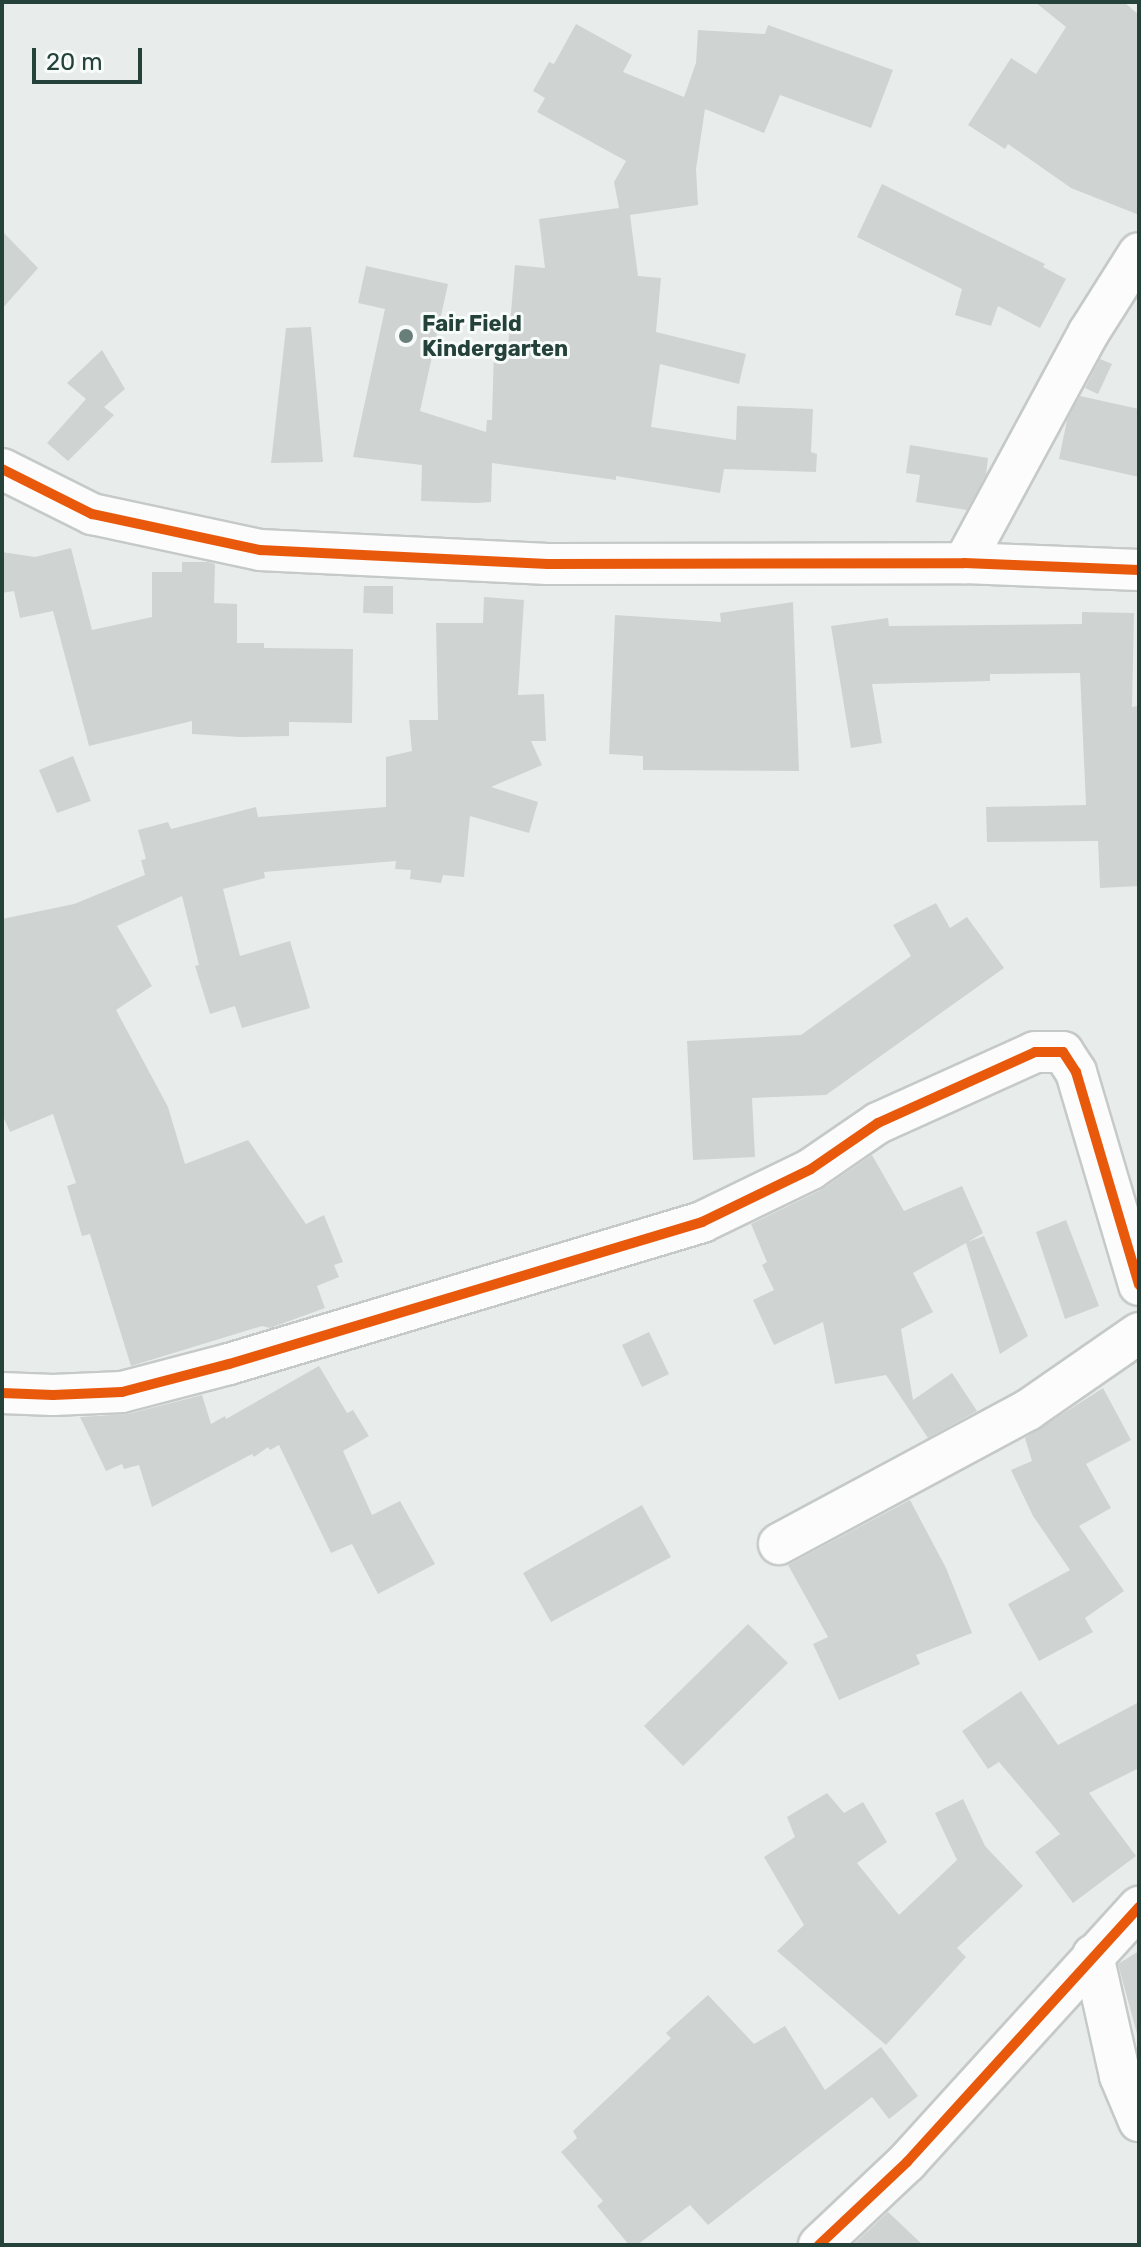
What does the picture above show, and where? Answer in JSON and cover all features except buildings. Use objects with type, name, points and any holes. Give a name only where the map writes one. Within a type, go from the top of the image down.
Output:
[{"type":"street","points":[[964,563],[1089,332],[1139,253]]},
{"type":"street","points":[[2,469],[92,514],[260,550],[548,564],[964,563],[1139,570]]},
{"type":"street","points":[[2,1393],[122,1392],[229,1364],[702,1222],[811,1169],[878,1123],[1035,1052],[1063,1052],[1076,1072],[1139,1285]]},
{"type":"street","points":[[779,1544],[1028,1410],[1139,1333]]},
{"type":"street","points":[[819,2245],[907,2162],[1139,1907]]},
{"type":"street","points":[[1093,1955],[1120,2076],[1139,2121]]},
{"type":"cycle path","points":[[2,469],[92,514],[260,550],[548,564],[964,563],[1139,570]]},
{"type":"cycle path","points":[[2,1393],[53,1395],[122,1392],[229,1364],[702,1222],[811,1169],[878,1123],[1035,1052],[1063,1052],[1076,1072],[1139,1285]]},
{"type":"cycle path","points":[[819,2245],[907,2162],[1139,1907]]},
{"type":"place","name":"Fair Field Kindergarten","points":[[406,336]]}]
